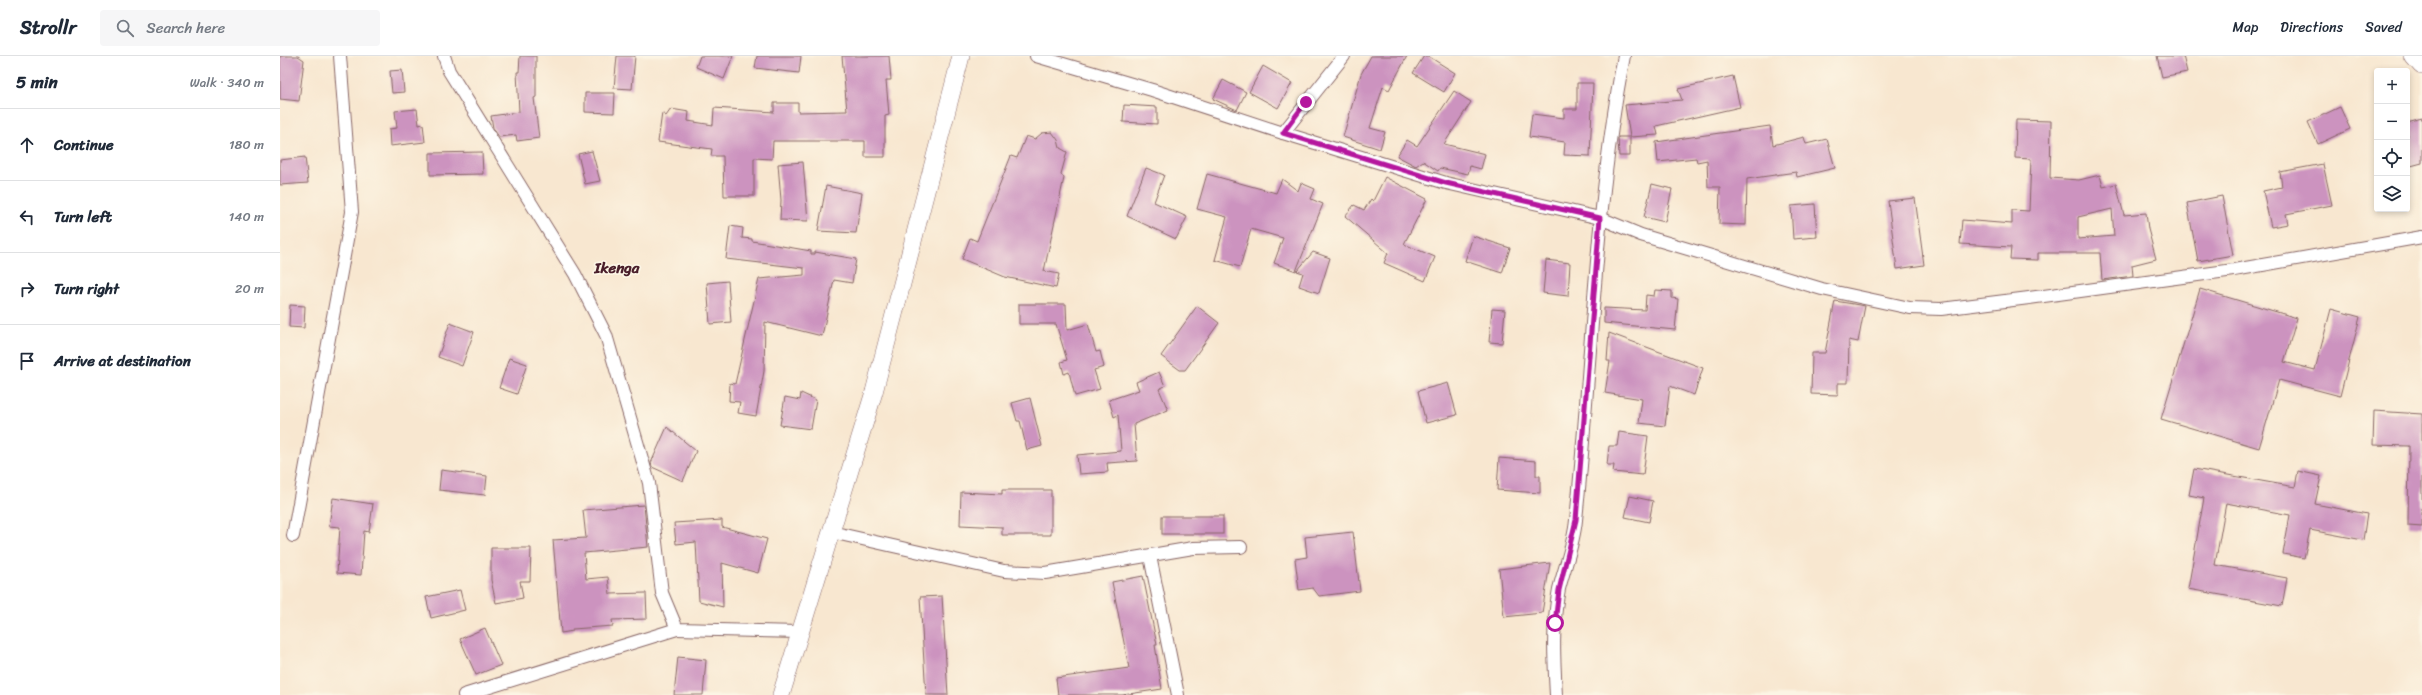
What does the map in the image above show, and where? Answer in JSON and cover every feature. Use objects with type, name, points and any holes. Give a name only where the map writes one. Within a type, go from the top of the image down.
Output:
[{"type":"main road","points":[[781,695],[799,632],[874,392],[961,56]]},
{"type":"main road","points":[[2414,56],[2422,65]]},
{"type":"street","points":[[293,536],[352,212],[340,56]]},
{"type":"street","points":[[444,56],[453,78],[575,274],[606,335],[649,483],[662,593],[677,629]]},
{"type":"street","points":[[1036,56],[1152,90],[1283,133],[1446,183],[1600,218],[1642,234],[1822,289],[1910,308],[1941,309],[2234,270],[2422,237]]},
{"type":"street","points":[[1283,133],[1344,56]]},
{"type":"street","points":[[1556,695],[1552,642],[1559,590],[1576,520],[1600,218],[1614,107],[1624,56]]},
{"type":"street","points":[[831,532],[1004,571],[1045,573],[1193,548],[1241,547]]},
{"type":"street","points":[[1150,556],[1178,695]]},
{"type":"street","points":[[464,695],[677,629],[799,632]]},
{"type":"building","points":[[280,56],[298,56],[304,60],[299,101],[280,99]]},
{"type":"building","points":[[520,56],[536,56],[536,97],[534,98],[539,138],[517,141],[516,135],[499,137],[493,128],[491,116],[519,112],[517,72],[519,72]]},
{"type":"building","points":[[617,56],[635,56],[632,89],[614,88]]},
{"type":"building","points":[[700,56],[733,56],[724,79],[696,67]]},
{"type":"building","points":[[757,56],[801,56],[799,73],[755,68]]},
{"type":"building","points":[[842,56],[889,56],[891,80],[886,80],[889,115],[885,116],[885,157],[865,157],[865,141],[773,141],[772,159],[754,158],[754,196],[724,196],[723,156],[711,156],[712,149],[658,142],[662,113],[666,116],[671,109],[689,112],[688,121],[713,125],[714,108],[774,112],[774,103],[798,103],[798,112],[847,111]]},
{"type":"building","points":[[1371,56],[1407,56],[1389,90],[1383,87],[1370,128],[1385,132],[1380,149],[1343,137],[1361,74]]},
{"type":"building","points":[[1424,56],[1428,56],[1455,73],[1444,92],[1413,73]]},
{"type":"building","points":[[2157,56],[2183,56],[2187,72],[2162,77]]},
{"type":"building","points":[[1263,66],[1292,83],[1278,108],[1249,92]]},
{"type":"building","points":[[402,70],[404,92],[392,93],[390,71]]},
{"type":"building","points":[[1733,76],[1740,107],[1656,126],[1658,135],[1630,137],[1625,105],[1682,100],[1678,89]]},
{"type":"building","points":[[1223,80],[1246,92],[1237,110],[1213,99]]},
{"type":"building","points":[[1577,83],[1593,83],[1590,156],[1564,155],[1565,142],[1529,137],[1532,114],[1564,118],[1564,109],[1577,109]]},
{"type":"building","points":[[1454,91],[1471,102],[1444,144],[1485,154],[1481,169],[1470,166],[1468,174],[1440,168],[1438,171],[1423,161],[1416,166],[1397,156],[1407,140],[1417,146]]},
{"type":"building","points":[[585,93],[615,93],[614,113],[585,112]]},
{"type":"building","points":[[1124,105],[1157,107],[1157,124],[1123,122]]},
{"type":"building","points":[[2340,107],[2350,129],[2318,144],[2308,122]]},
{"type":"building","points":[[417,109],[419,125],[423,124],[425,142],[390,146],[389,129],[397,128],[395,111]]},
{"type":"building","points":[[2422,118],[2422,163],[2410,166],[2410,140],[2410,121]]},
{"type":"building","points":[[2016,120],[2051,121],[2050,178],[2079,180],[2100,175],[2103,187],[2116,184],[2124,215],[2146,213],[2148,229],[2156,259],[2132,265],[2133,276],[2102,280],[2100,253],[2038,253],[2038,260],[2010,259],[2011,247],[1960,244],[1962,220],[2012,224],[2012,210],[2029,211],[2031,159],[2015,158]],"holes":[[[2112,209],[2114,236],[2078,239],[2078,217]]]},
{"type":"building","points":[[1770,126],[1773,145],[1804,137],[1806,144],[1827,139],[1835,168],[1797,177],[1796,172],[1747,179],[1746,225],[1719,224],[1720,187],[1708,187],[1707,160],[1697,162],[1696,158],[1658,162],[1656,142]]},
{"type":"building","points":[[1052,132],[1058,140],[1060,148],[1067,152],[1061,174],[1064,178],[1044,271],[1059,274],[1056,288],[1005,277],[962,259],[970,238],[977,241],[1011,156],[1017,158],[1026,136],[1035,139],[1042,133]]},
{"type":"building","points":[[1618,137],[1630,137],[1630,156],[1619,156]]},
{"type":"building","points":[[592,151],[600,181],[585,184],[578,154]]},
{"type":"building","points":[[482,152],[483,174],[430,175],[430,153]]},
{"type":"building","points":[[305,157],[308,183],[280,185],[280,160]]},
{"type":"building","points":[[803,162],[808,221],[780,220],[781,200],[778,164]]},
{"type":"building","points":[[2323,164],[2332,205],[2286,214],[2288,224],[2271,227],[2263,191],[2282,187],[2280,172]]},
{"type":"building","points":[[1146,168],[1164,175],[1154,202],[1187,217],[1176,239],[1127,216]]},
{"type":"building","points":[[1207,174],[1276,193],[1282,179],[1298,191],[1301,183],[1315,189],[1311,199],[1323,204],[1296,271],[1274,263],[1283,238],[1251,229],[1240,267],[1215,260],[1227,217],[1197,209]]},
{"type":"building","points":[[1385,177],[1427,199],[1404,244],[1435,257],[1425,281],[1384,263],[1388,253],[1345,216],[1354,205],[1364,210],[1371,199],[1373,201]]},
{"type":"building","points":[[1652,184],[1672,189],[1665,222],[1644,217]]},
{"type":"building","points":[[826,186],[862,193],[856,233],[818,231]]},
{"type":"building","points":[[2222,196],[2233,255],[2198,261],[2187,203]]},
{"type":"building","points":[[1915,198],[1924,265],[1897,269],[1888,201]]},
{"type":"building","points":[[1815,204],[1817,237],[1793,239],[1791,206]]},
{"type":"building","points":[[730,226],[743,228],[742,238],[752,239],[752,241],[811,251],[811,254],[815,254],[815,252],[856,259],[852,283],[834,280],[822,336],[765,322],[764,371],[756,416],[738,413],[740,402],[729,401],[730,383],[735,384],[759,279],[804,275],[804,268],[726,259]]},
{"type":"building","points":[[1473,236],[1510,248],[1502,273],[1465,261]]},
{"type":"building","points":[[1313,252],[1330,258],[1319,293],[1299,286],[1303,273],[1297,271]]},
{"type":"building","points":[[1546,260],[1570,263],[1568,296],[1543,293]]},
{"type":"building","points":[[728,281],[731,322],[710,324],[707,283]]},
{"type":"building","points":[[2200,289],[2297,318],[2284,362],[2315,370],[2331,309],[2360,317],[2340,396],[2279,380],[2259,448],[2161,419]]},
{"type":"building","points":[[1655,290],[1672,291],[1672,298],[1678,299],[1675,330],[1604,323],[1604,308],[1645,310],[1646,295],[1654,296]]},
{"type":"building","points":[[1835,301],[1865,306],[1858,342],[1849,340],[1848,383],[1838,383],[1838,395],[1811,394],[1812,353],[1825,353]]},
{"type":"building","points":[[1019,304],[1066,304],[1067,330],[1088,324],[1096,352],[1100,351],[1104,367],[1094,370],[1100,389],[1075,396],[1069,372],[1064,374],[1061,362],[1067,360],[1056,324],[1019,324]]},
{"type":"building","points":[[290,305],[305,306],[304,328],[289,327]]},
{"type":"building","points":[[1197,306],[1219,323],[1185,370],[1180,370],[1161,356]]},
{"type":"building","points":[[1492,309],[1505,310],[1502,343],[1489,342]]},
{"type":"building","points":[[450,323],[474,332],[462,366],[438,357]]},
{"type":"building","points":[[1609,333],[1703,368],[1694,395],[1670,386],[1665,426],[1639,423],[1642,399],[1605,393],[1610,361],[1607,361]]},
{"type":"building","points":[[509,358],[527,364],[517,394],[499,388]]},
{"type":"building","points":[[1159,372],[1165,386],[1159,389],[1168,410],[1134,424],[1137,461],[1107,463],[1108,472],[1079,474],[1077,455],[1121,451],[1118,415],[1114,417],[1109,400],[1139,390],[1136,382]]},
{"type":"building","points":[[1448,383],[1457,415],[1426,423],[1418,391]]},
{"type":"building","points":[[801,393],[816,400],[811,429],[780,425],[785,397],[800,400]]},
{"type":"building","points":[[1030,398],[1042,446],[1027,450],[1020,421],[1017,421],[1012,403]]},
{"type":"building","points":[[2374,411],[2422,414],[2422,527],[2408,526],[2409,446],[2373,445]]},
{"type":"building","points":[[667,427],[696,451],[683,481],[652,467],[651,463]]},
{"type":"building","points":[[1619,432],[1648,436],[1643,475],[1613,472],[1614,465],[1607,465],[1609,446],[1617,446]]},
{"type":"building","points":[[1499,458],[1536,461],[1536,476],[1540,476],[1540,493],[1497,490]]},
{"type":"building","points":[[2194,469],[2295,487],[2298,471],[2321,476],[2315,504],[2367,514],[2363,540],[2310,530],[2304,558],[2283,554],[2290,515],[2226,503],[2215,565],[2287,578],[2282,606],[2188,589],[2204,498],[2189,495]]},
{"type":"building","points":[[441,470],[487,476],[485,495],[439,490]]},
{"type":"building","points":[[1002,490],[1051,490],[1051,535],[1002,535],[1002,527],[960,525],[961,492],[1002,494]]},
{"type":"building","points":[[1630,496],[1653,501],[1649,522],[1625,517]]},
{"type":"building","points":[[333,498],[373,504],[369,532],[364,531],[361,575],[337,573],[340,527],[329,526]]},
{"type":"building","points":[[644,505],[648,547],[584,553],[586,579],[608,577],[610,594],[646,593],[647,619],[612,620],[613,626],[573,629],[573,631],[561,633],[553,540],[586,538],[583,510]]},
{"type":"building","points":[[1162,516],[1223,516],[1223,534],[1162,534]]},
{"type":"building","points":[[722,520],[722,527],[767,539],[758,573],[722,563],[723,607],[699,601],[696,542],[676,544],[674,523]]},
{"type":"building","points":[[1353,532],[1360,591],[1319,596],[1313,588],[1299,590],[1295,559],[1307,557],[1305,537]]},
{"type":"building","points":[[491,548],[531,548],[530,581],[520,581],[523,598],[496,603],[491,580]]},
{"type":"building","points":[[1550,563],[1542,613],[1504,617],[1499,569]]},
{"type":"building","points":[[1143,576],[1157,645],[1155,645],[1162,689],[1122,695],[1058,695],[1056,678],[1129,668],[1112,582]]},
{"type":"building","points":[[460,590],[465,610],[431,618],[426,597]]},
{"type":"building","points":[[942,596],[948,695],[926,695],[920,597]]},
{"type":"building","points":[[485,628],[501,665],[476,675],[460,639]]},
{"type":"building","points":[[678,657],[706,660],[703,695],[674,695]]},
{"type":"district","name":"Ikenga","points":[[617,268]]},
{"type":"route","points":[[1306,102],[1283,133],[1446,183],[1600,218],[1576,527],[1559,590],[1555,623]]}]
